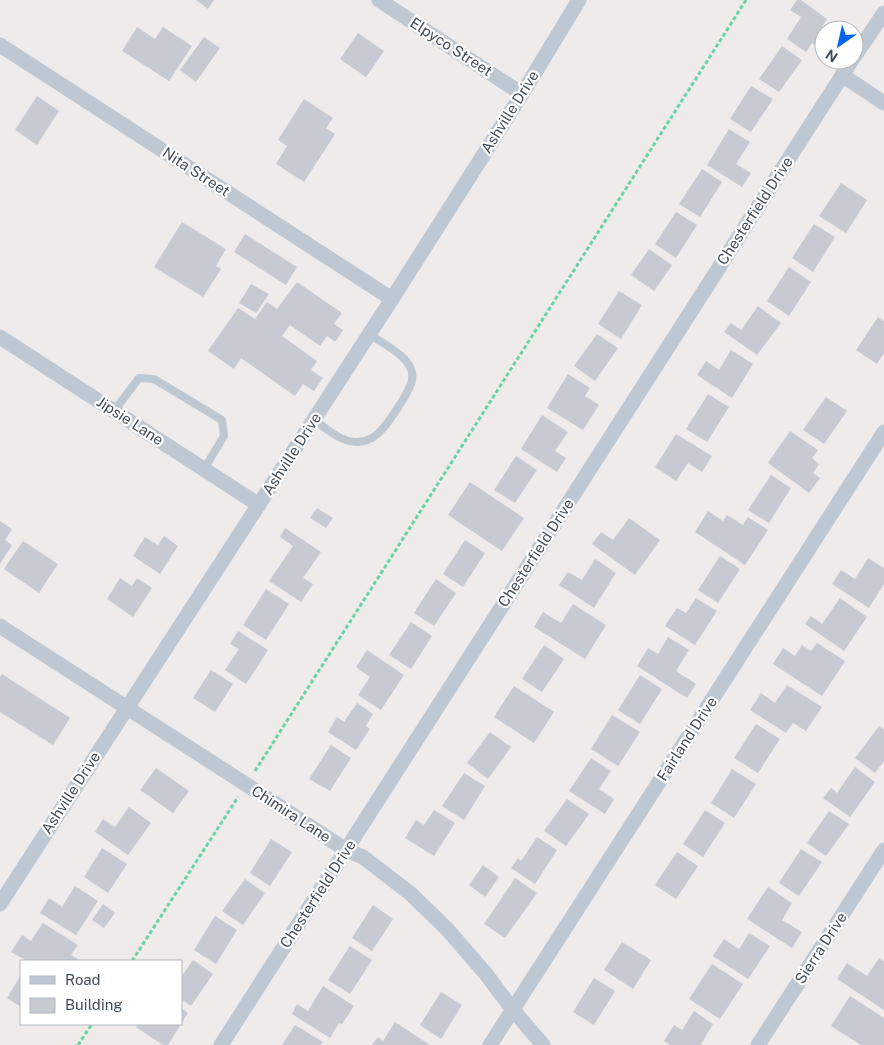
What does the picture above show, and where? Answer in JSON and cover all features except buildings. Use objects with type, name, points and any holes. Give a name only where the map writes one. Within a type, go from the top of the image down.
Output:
[{"type":"street","name":"Elpyco Street","points":[[379,0],[522,94]]},
{"type":"street","name":"Ashville Drive","points":[[0,904],[392,299],[522,94],[579,0]]},
{"type":"street","name":"Chesterfield Drive","points":[[864,42],[884,12]]},
{"type":"street","name":"Nita Street","points":[[0,45],[392,299]]},
{"type":"street","name":"Chesterfield Drive","points":[[221,1045],[845,70]]},
{"type":"street","points":[[842,75],[884,103]]},
{"type":"street","name":"Jipsie Lane","points":[[0,337],[259,505]]},
{"type":"street","name":"Fairland Drive","points":[[490,1045],[884,432]]},
{"type":"street","name":"Chimira Lane","points":[[0,626],[346,850],[363,857],[417,900],[447,929],[543,1045]]},
{"type":"street","name":"Sierra Drive","points":[[758,1045],[884,850]]},
{"type":"lane","points":[[314,420],[344,439],[356,442],[368,441],[376,436],[385,426],[409,389],[412,378],[411,369],[406,361],[369,334]]},
{"type":"lane","points":[[114,411],[139,378],[154,379],[222,420],[224,436],[204,469]]},
{"type":"path","points":[[133,960],[746,0]]},
{"type":"path","points":[[78,1045],[91,1025]]}]
